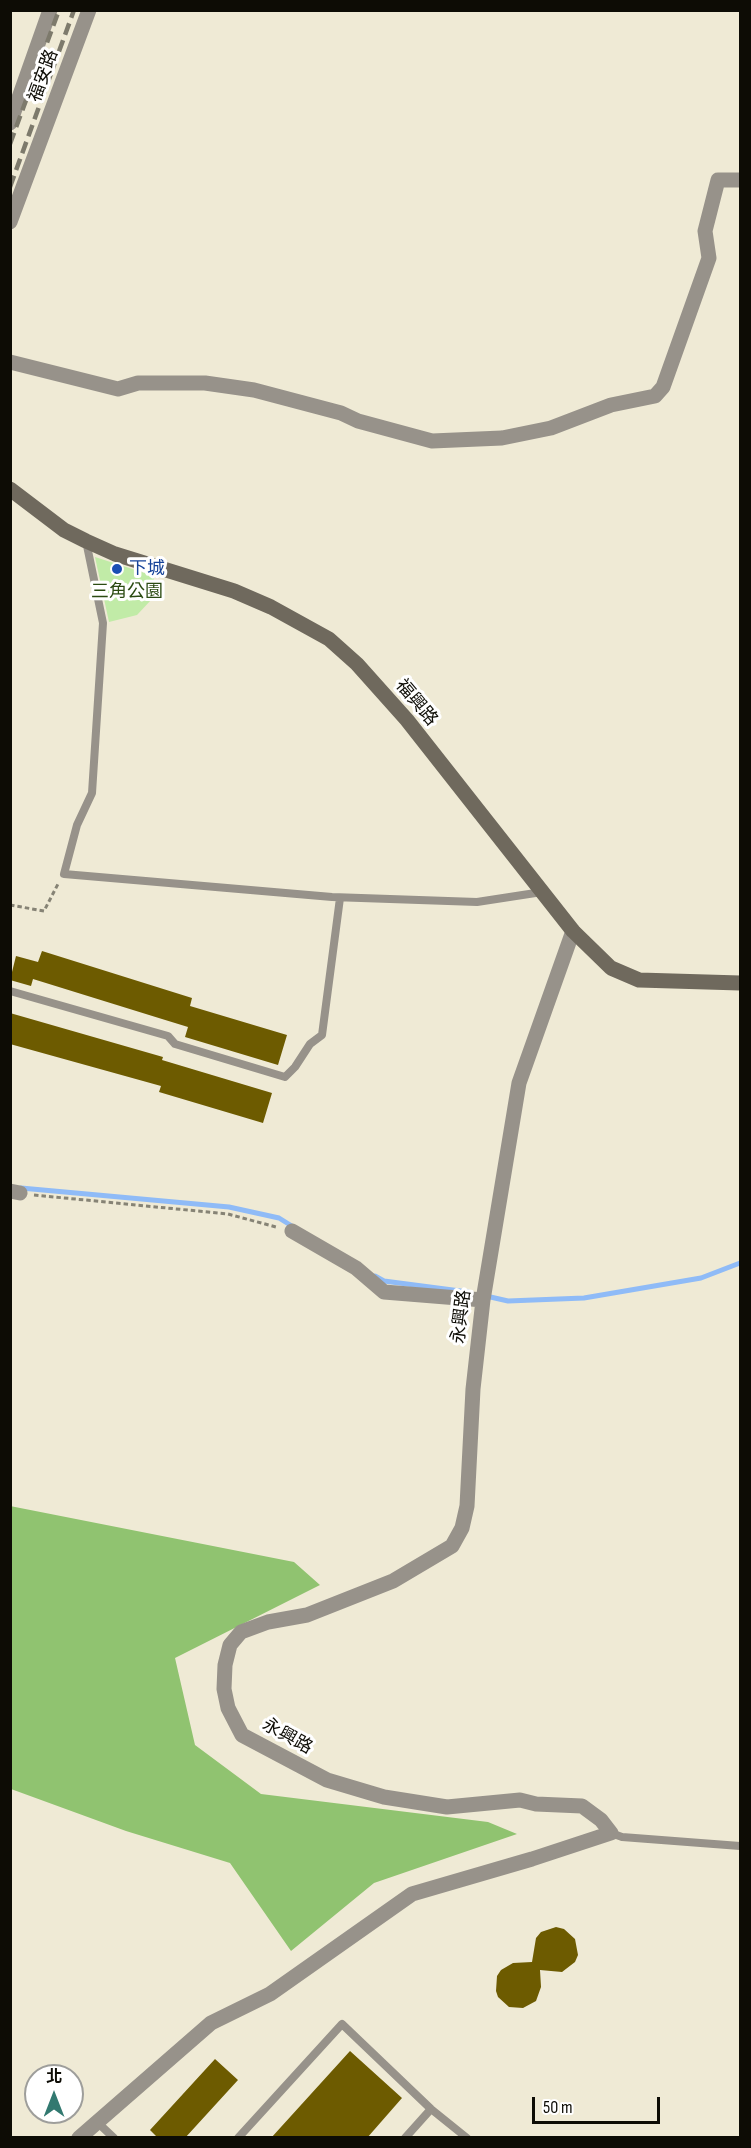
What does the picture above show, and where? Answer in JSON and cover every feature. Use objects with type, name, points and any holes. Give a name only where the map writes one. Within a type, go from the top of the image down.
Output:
[{"type":"street","name":"福安路","points":[[10,123],[50,10]]},
{"type":"street","name":"福安路","points":[[10,222],[89,10]]},
{"type":"street","points":[[10,362],[118,389],[138,383],[205,383],[254,390],[341,413],[358,421],[432,441],[502,438],[551,428],[611,405],[655,396],[663,387],[709,258],[705,231],[718,180],[740,180]]},
{"type":"street","name":"福興路","points":[[10,489],[64,530],[86,541],[115,554],[234,591],[271,607],[329,639],[357,664],[407,720],[573,931],[611,968],[639,980],[741,983]]},
{"type":"street","name":"永興路","points":[[573,931],[519,1083],[483,1300],[473,1389],[467,1506],[462,1528],[452,1546],[393,1581],[308,1615],[268,1622],[241,1632],[230,1645],[225,1665],[224,1689],[228,1708],[242,1735],[327,1780],[384,1797],[447,1807],[520,1800],[547,1805],[582,1806],[602,1820],[611,1833]]},
{"type":"street","points":[[292,1231],[356,1268],[384,1292],[483,1300]]},
{"type":"street","points":[[79,2138],[211,2023],[270,1994],[412,1894],[611,1833]]},
{"type":"lane","points":[[86,541],[103,623],[92,793],[77,825],[64,874],[340,898],[477,902],[542,892]]},
{"type":"lane","points":[[10,991],[168,1036],[175,1044],[285,1077],[295,1067],[310,1044],[322,1035],[340,898]]},
{"type":"lane","points":[[611,1833],[622,1837],[741,1846]]},
{"type":"lane","points":[[238,2138],[342,2024],[431,2109],[467,2138]]},
{"type":"lane","points":[[405,2138],[431,2109]]},
{"type":"lane","points":[[96,2121],[114,2138]]},
{"type":"path","points":[[10,905],[44,911],[64,874]]},
{"type":"path","points":[[15,1192],[228,1214],[292,1231]]},
{"type":"green space","name":"三角公園","points":[[95,557],[151,575],[154,578],[152,599],[137,615],[109,622]]},
{"type":"green space","points":[[10,1506],[294,1562],[320,1585],[175,1658],[195,1745],[261,1794],[488,1822],[517,1834],[374,1883],[291,1951],[230,1863],[126,1831],[11,1789]]},
{"type":"building","points":[[42,951],[192,998],[190,1006],[287,1035],[278,1065],[185,1037],[188,1027],[33,979],[31,986],[10,980],[16,956],[38,962]]},
{"type":"building","points":[[10,1013],[163,1057],[162,1060],[272,1093],[263,1123],[159,1092],[161,1086],[10,1044]]},
{"type":"building","points":[[556,1927],[564,1929],[575,1939],[578,1955],[575,1962],[562,1972],[540,1970],[541,1987],[536,2001],[523,2008],[509,2007],[498,1997],[497,1976],[501,1970],[513,1963],[532,1962],[536,1938],[541,1932]]},
{"type":"building","points":[[350,2051],[402,2098],[367,2138],[271,2138]]},
{"type":"building","points":[[215,2059],[238,2080],[185,2138],[158,2138],[150,2130]]},
{"type":"waterway","points":[[21,1188],[229,1207],[279,1218],[295,1228]]},
{"type":"waterway","points":[[486,1296],[508,1301],[584,1298],[701,1278],[740,1263]]},
{"type":"waterway","points":[[375,1276],[384,1281],[468,1292]]},
{"type":"railway","points":[[10,144],[59,10]]},
{"type":"railway","points":[[10,187],[74,10]]},
{"type":"place","name":"下城","points":[[117,569]]}]
